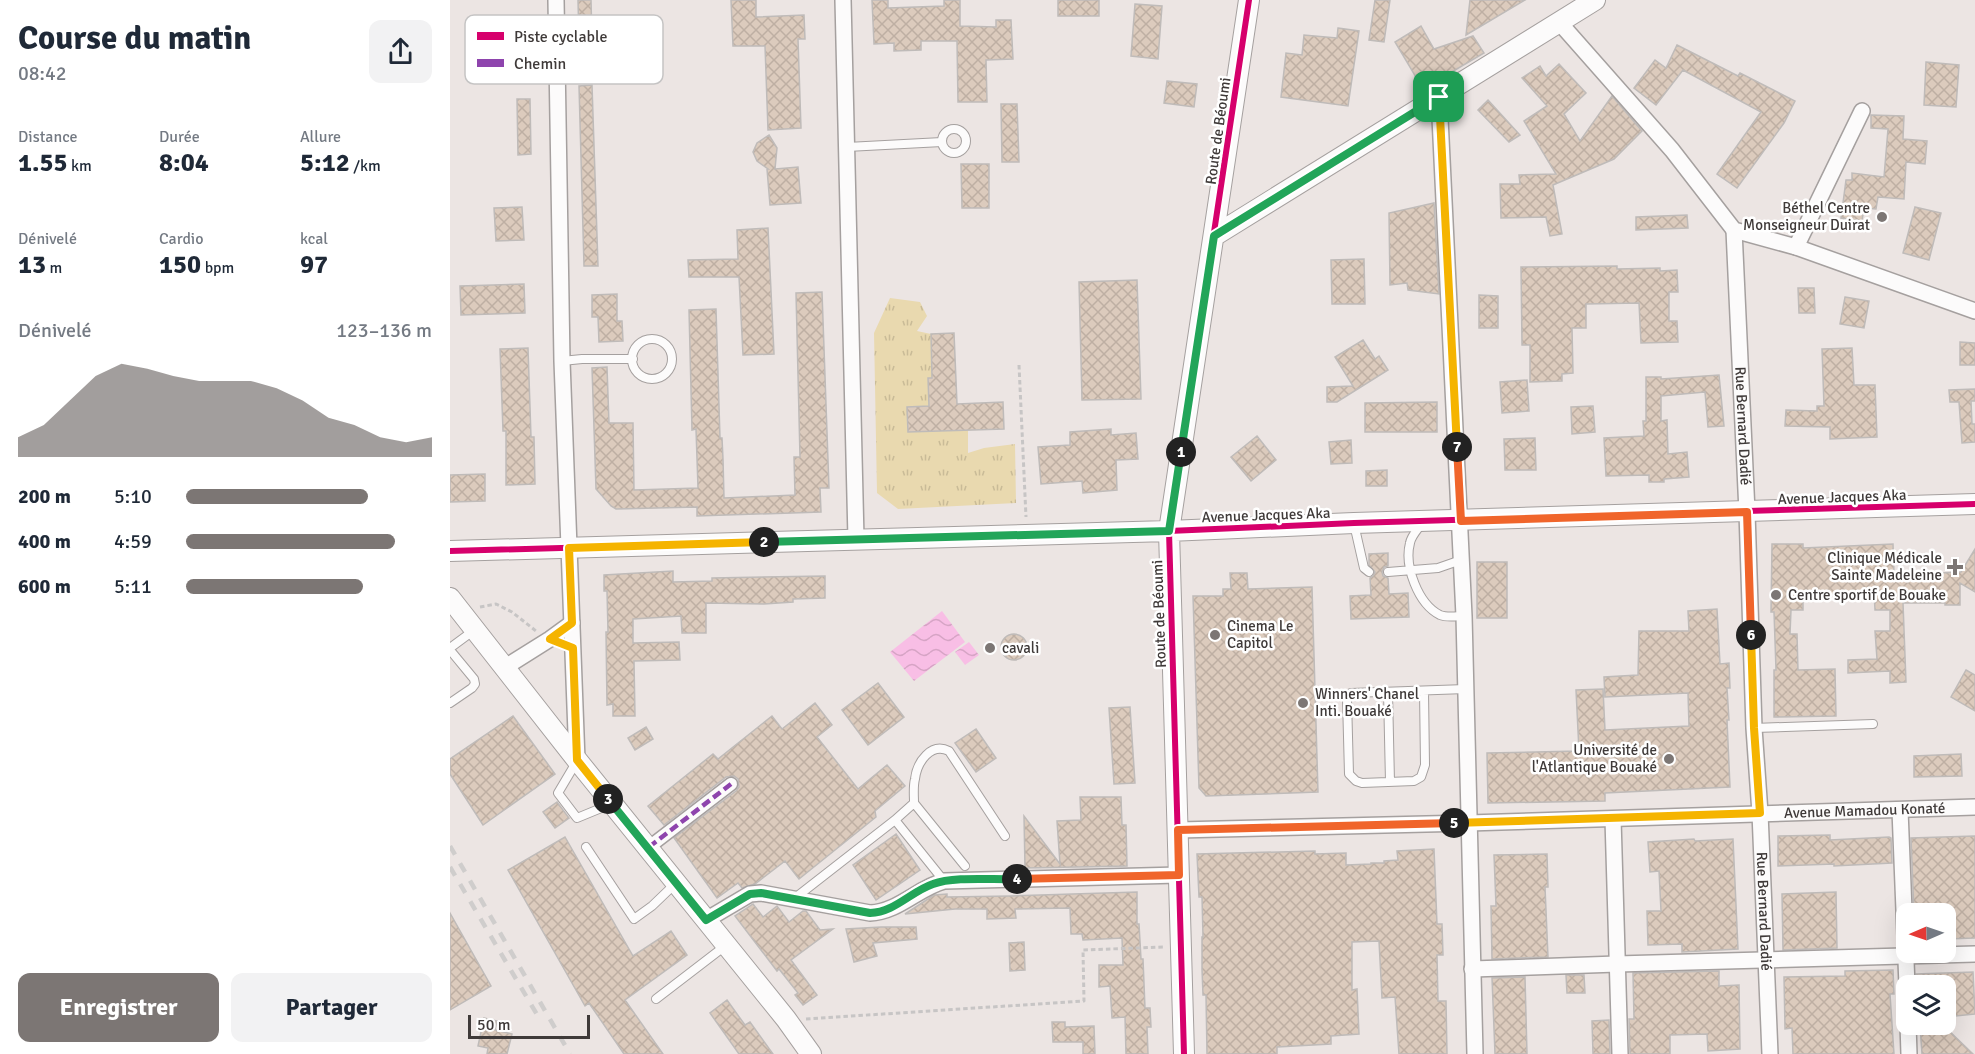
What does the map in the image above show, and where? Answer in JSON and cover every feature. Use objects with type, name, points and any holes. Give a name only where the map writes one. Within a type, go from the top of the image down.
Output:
[{"type":"street","points":[[555,0],[555,15]]},
{"type":"street","points":[[843,0],[856,539]]},
{"type":"street","name":"Route de Béoumi","points":[[1184,1054],[1169,531],[1249,0]]},
{"type":"street","points":[[1214,236],[1595,0]]},
{"type":"street","points":[[1559,22],[1672,150],[1734,230],[1796,247],[1975,311]]},
{"type":"street","points":[[557,84],[562,361],[577,760]]},
{"type":"street","points":[[1439,97],[1461,521],[1475,1054]]},
{"type":"street","points":[[1796,247],[1862,111]]},
{"type":"street","name":"Rue Bernard Dadié","points":[[1734,230],[1770,1054]]},
{"type":"street","name":"Avenue Jacques Aka","points":[[450,551],[1169,531],[1354,523],[1422,523],[1975,504]]},
{"type":"street","points":[[450,598],[612,804],[786,1019],[811,1054]]},
{"type":"street","points":[[504,668],[572,623]]},
{"type":"street","points":[[649,847],[731,784]]},
{"type":"street","name":"Avenue Mamadou Konaté","points":[[1178,830],[1975,807]]},
{"type":"street","points":[[1900,810],[1904,903]]},
{"type":"street","points":[[1613,819],[1620,1054]]},
{"type":"street","points":[[706,920],[750,894],[772,894],[870,913],[882,913],[925,887],[944,881],[1179,875]]},
{"type":"street","points":[[1956,955],[1975,954]]},
{"type":"street","points":[[1473,969],[1896,957]]},
{"type":"street","points":[[1908,1035],[1909,1054]]},
{"type":"lane","points":[[847,147],[942,142]]},
{"type":"lane","points":[[652,339],[659,340],[666,345],[672,358],[667,373],[653,379],[639,373],[634,367],[633,360],[638,345],[652,339]]},
{"type":"lane","points":[[562,361],[633,360]]},
{"type":"lane","points":[[1354,523],[1364,568],[1370,572]]},
{"type":"lane","points":[[1422,523],[1410,542],[1411,571],[1423,599],[1442,616],[1464,616]]},
{"type":"lane","points":[[1388,572],[1438,568],[1461,561]]},
{"type":"lane","points":[[450,704],[472,688],[475,681],[450,649],[474,630]]},
{"type":"lane","points":[[1424,690],[1425,765],[1421,777],[1414,781],[1362,783],[1356,781],[1350,774],[1347,699],[1352,693],[1424,690],[1466,689]]},
{"type":"lane","points":[[1388,692],[1390,782]]},
{"type":"lane","points":[[1754,728],[1873,724]]},
{"type":"lane","points":[[965,866],[914,803],[914,780],[927,754],[936,748],[949,751],[1005,836]]},
{"type":"lane","points":[[577,760],[558,793],[577,818],[612,804]]},
{"type":"lane","points":[[795,898],[896,820],[914,803]]},
{"type":"lane","points":[[896,820],[944,881]]},
{"type":"lane","points":[[586,847],[634,920],[677,882]]},
{"type":"lane","points":[[656,999],[727,946]]},
{"type":"path","points":[[1019,365],[1027,534]]},
{"type":"path","points":[[462,614],[484,605],[496,604],[512,612],[530,628],[550,639]]},
{"type":"path","points":[[786,1019],[1084,1001],[1083,950],[1181,947]]},
{"type":"green space","points":[[890,298],[920,302],[927,316],[917,331],[931,334],[932,378],[928,378],[929,406],[907,407],[908,432],[968,430],[968,453],[984,448],[1015,444],[1016,503],[898,509],[877,493],[874,333]]},
{"type":"water","points":[[942,611],[965,642],[914,681],[890,652]]},
{"type":"water","points":[[969,642],[979,655],[965,665],[955,652]]},
{"type":"building","points":[[578,0],[591,0],[591,15],[578,15]]},
{"type":"building","points":[[731,0],[756,0],[756,17],[804,15],[805,39],[798,39],[801,128],[768,130],[765,46],[733,46]]},
{"type":"building","points":[[872,0],[888,0],[888,8],[944,6],[944,0],[960,0],[960,26],[996,27],[996,20],[1011,20],[1013,59],[986,60],[987,102],[958,102],[957,41],[921,41],[921,50],[894,51],[894,43],[874,44]]},
{"type":"building","points":[[1058,0],[1099,0],[1099,16],[1058,16]]},
{"type":"building","points":[[1375,0],[1390,0],[1384,42],[1369,40]]},
{"type":"building","points":[[1470,0],[1525,0],[1466,35]]},
{"type":"building","points":[[1135,4],[1162,6],[1158,59],[1131,56]]},
{"type":"building","points":[[1421,26],[1434,49],[1473,36],[1484,53],[1423,89],[1395,42]]},
{"type":"building","points":[[1338,28],[1359,31],[1348,106],[1281,97],[1286,53],[1302,55],[1304,35],[1337,38]]},
{"type":"building","points":[[1677,45],[1738,76],[1740,73],[1795,101],[1784,123],[1737,188],[1717,174],[1761,112],[1683,70],[1656,105],[1634,88],[1655,60],[1666,68]]},
{"type":"building","points":[[1926,62],[1959,65],[1956,107],[1924,105]]},
{"type":"building","points":[[1559,64],[1586,93],[1564,114],[1580,141],[1612,96],[1642,131],[1614,159],[1553,185],[1562,234],[1550,236],[1546,217],[1501,218],[1500,184],[1520,184],[1519,175],[1556,174],[1524,121],[1547,106],[1522,78],[1540,66],[1546,76]]},
{"type":"building","points":[[1167,81],[1197,84],[1194,107],[1164,103]]},
{"type":"building","points":[[592,85],[598,266],[584,266],[579,86]]},
{"type":"building","points":[[517,99],[530,99],[531,154],[518,155]]},
{"type":"building","points":[[1488,100],[1520,135],[1509,142],[1478,110]]},
{"type":"building","points":[[1001,104],[1017,104],[1019,162],[1002,162]]},
{"type":"building","points":[[1871,115],[1904,116],[1903,139],[1927,141],[1925,164],[1906,162],[1904,199],[1878,197],[1876,209],[1864,208],[1862,221],[1841,218],[1846,180],[1852,180],[1852,173],[1884,177],[1888,129],[1871,128]]},
{"type":"building","points":[[769,135],[777,148],[775,169],[798,167],[801,203],[770,205],[768,169],[757,161],[753,152],[757,143]]},
{"type":"building","points":[[961,164],[989,164],[989,208],[962,208]]},
{"type":"building","points":[[1434,203],[1439,294],[1408,290],[1407,283],[1390,285],[1389,213]]},
{"type":"building","points":[[522,207],[524,240],[496,241],[494,208]]},
{"type":"building","points":[[1915,207],[1941,213],[1929,260],[1903,253]]},
{"type":"building","points":[[1687,215],[1688,228],[1636,230],[1636,217]]},
{"type":"building","points":[[768,228],[774,354],[743,355],[739,277],[689,277],[688,260],[738,259],[737,230]]},
{"type":"building","points":[[1364,259],[1365,304],[1332,304],[1331,260]]},
{"type":"building","points":[[1617,266],[1617,269],[1677,270],[1678,292],[1669,292],[1669,321],[1677,321],[1678,342],[1641,343],[1639,303],[1586,304],[1586,328],[1572,328],[1573,373],[1562,374],[1562,381],[1530,382],[1530,345],[1522,345],[1521,267]]},
{"type":"building","points":[[1137,280],[1141,399],[1082,400],[1079,282]]},
{"type":"building","points":[[524,284],[525,313],[461,315],[460,286]]},
{"type":"building","points":[[1798,288],[1814,288],[1815,313],[1799,313]]},
{"type":"building","points":[[822,292],[829,488],[820,488],[821,512],[697,516],[697,507],[616,509],[611,506],[596,489],[592,368],[607,367],[609,423],[633,423],[634,490],[698,488],[696,429],[692,430],[689,310],[716,309],[724,498],[795,495],[794,457],[800,457],[796,293]]},
{"type":"building","points":[[617,294],[617,321],[622,321],[623,341],[599,342],[598,317],[592,317],[592,295]]},
{"type":"building","points":[[1479,295],[1498,296],[1498,328],[1479,328]]},
{"type":"building","points":[[1845,297],[1869,301],[1864,328],[1840,324]]},
{"type":"building","points":[[954,333],[957,404],[1003,402],[1004,429],[908,432],[907,407],[929,406],[928,378],[932,378],[931,334]]},
{"type":"building","points":[[1363,340],[1375,359],[1379,356],[1388,370],[1337,402],[1327,402],[1327,387],[1353,386],[1335,357]]},
{"type":"building","points":[[1960,342],[1975,343],[1975,365],[1960,365]]},
{"type":"building","points":[[528,348],[535,484],[506,485],[506,431],[503,431],[500,349]]},
{"type":"building","points":[[1852,348],[1854,385],[1875,385],[1877,437],[1830,439],[1830,427],[1785,426],[1786,410],[1817,411],[1817,406],[1824,406],[1822,349]]},
{"type":"building","points":[[1719,375],[1724,426],[1708,427],[1705,392],[1661,396],[1661,421],[1667,420],[1668,454],[1687,452],[1689,477],[1664,479],[1664,482],[1649,482],[1649,475],[1606,476],[1604,438],[1644,436],[1646,377],[1661,377],[1661,379]]},
{"type":"building","points":[[1527,380],[1529,411],[1502,413],[1500,382]]},
{"type":"building","points":[[1975,389],[1975,401],[1971,401],[1975,442],[1962,443],[1959,402],[1950,402],[1949,390]]},
{"type":"building","points":[[1437,402],[1437,432],[1365,432],[1365,403]]},
{"type":"building","points":[[1593,406],[1595,432],[1572,434],[1571,407]]},
{"type":"building","points":[[1111,429],[1111,435],[1136,433],[1138,459],[1116,460],[1117,490],[1083,493],[1082,481],[1041,484],[1038,447],[1070,445],[1070,432]]},
{"type":"building","points":[[1257,436],[1276,460],[1251,481],[1231,457]]},
{"type":"building","points":[[1535,438],[1536,470],[1505,470],[1504,439]]},
{"type":"building","points":[[1351,440],[1352,463],[1331,464],[1329,442]]},
{"type":"building","points":[[1387,470],[1387,486],[1366,486],[1366,471]]},
{"type":"building","points":[[485,474],[485,501],[450,502],[450,475]]},
{"type":"building","points":[[1772,544],[1803,544],[1803,548],[1893,544],[1894,573],[1902,573],[1902,577],[1940,577],[1940,573],[1961,572],[1975,549],[1975,592],[1960,583],[1960,605],[1903,603],[1906,682],[1890,683],[1890,671],[1848,673],[1848,660],[1877,659],[1875,631],[1890,631],[1890,610],[1875,610],[1874,592],[1828,594],[1828,600],[1803,600],[1803,610],[1791,610],[1790,634],[1797,634],[1798,670],[1835,669],[1836,716],[1774,717],[1774,670],[1776,670],[1774,612],[1771,612]]},
{"type":"building","points":[[1388,553],[1388,566],[1384,567],[1383,576],[1388,578],[1389,594],[1408,593],[1409,617],[1351,619],[1350,596],[1371,595],[1370,578],[1375,572],[1369,565],[1369,554]]},
{"type":"building","points":[[1477,562],[1507,562],[1507,618],[1477,618]]},
{"type":"building","points":[[673,571],[673,582],[712,581],[712,578],[825,576],[825,598],[793,599],[793,602],[764,604],[706,603],[706,633],[682,633],[681,616],[633,619],[633,643],[679,642],[680,660],[634,661],[635,716],[613,716],[613,704],[607,705],[606,632],[608,632],[607,591],[604,591],[604,575]]},
{"type":"building","points":[[1230,573],[1247,573],[1248,589],[1312,587],[1318,792],[1206,796],[1199,788],[1193,596],[1223,596],[1223,589],[1231,589]]},
{"type":"building","points":[[1717,609],[1720,664],[1729,663],[1730,688],[1727,688],[1729,720],[1727,720],[1730,787],[1605,793],[1605,801],[1488,803],[1487,753],[1579,751],[1576,690],[1603,689],[1605,730],[1689,726],[1688,693],[1605,697],[1604,677],[1638,675],[1639,631],[1689,631],[1688,611]]},
{"type":"building","points":[[1014,634],[1023,638],[1027,647],[1023,656],[1014,660],[1005,656],[1001,647],[1005,638]]},
{"type":"building","points":[[1966,670],[1975,675],[1975,711],[1951,697]]},
{"type":"building","points":[[878,683],[904,717],[868,745],[842,710]]},
{"type":"building","points":[[815,703],[832,725],[817,737],[858,789],[887,765],[905,786],[875,811],[876,817],[799,879],[785,861],[755,884],[742,888],[738,883],[717,898],[674,838],[736,791],[739,787],[738,779],[734,776],[726,777],[664,825],[648,806],[713,754],[718,759],[772,716],[782,729]]},
{"type":"building","points":[[1130,707],[1135,783],[1114,784],[1109,708]]},
{"type":"building","points":[[513,716],[555,774],[483,825],[450,774],[450,759]]},
{"type":"building","points":[[646,727],[653,739],[635,750],[628,738]]},
{"type":"building","points":[[976,729],[996,758],[976,772],[955,743]]},
{"type":"building","points":[[1961,754],[1962,776],[1914,777],[1914,756]]},
{"type":"building","points":[[1080,797],[1121,797],[1122,825],[1126,825],[1127,866],[1025,868],[1024,816],[1060,864],[1057,821],[1081,820]]},
{"type":"building","points":[[557,802],[569,818],[555,828],[543,812]]},
{"type":"building","points":[[896,834],[920,870],[876,900],[853,865]]},
{"type":"building","points":[[1830,835],[1830,840],[1889,837],[1891,838],[1892,863],[1778,866],[1778,836]]},
{"type":"building","points":[[1975,836],[1975,938],[1956,939],[1956,903],[1914,903],[1911,838]]},
{"type":"building","points":[[565,837],[633,956],[671,931],[687,955],[625,1000],[663,1054],[624,1054],[589,1003],[585,1006],[508,870]]},
{"type":"building","points":[[1694,839],[1695,841],[1733,839],[1738,949],[1682,952],[1682,944],[1648,945],[1647,911],[1661,911],[1659,871],[1650,872],[1648,842]]},
{"type":"building","points":[[1434,849],[1437,924],[1442,924],[1443,955],[1437,955],[1438,1001],[1446,1001],[1447,1054],[1399,1054],[1395,997],[1382,998],[1379,941],[1352,942],[1352,990],[1357,989],[1359,1034],[1331,1036],[1331,1044],[1277,1047],[1277,1054],[1207,1054],[1206,995],[1203,995],[1202,969],[1202,897],[1199,897],[1197,854],[1315,851],[1315,854],[1346,853],[1346,865],[1384,863],[1384,861],[1398,860],[1397,851]]},
{"type":"building","points":[[1547,854],[1548,887],[1545,887],[1548,957],[1492,959],[1491,906],[1496,906],[1494,855]]},
{"type":"building","points":[[1137,892],[1137,924],[1139,924],[1141,959],[1143,959],[1145,1008],[1150,1008],[1151,1027],[1147,1027],[1148,1054],[1126,1054],[1125,1017],[1112,1018],[1110,986],[1099,987],[1099,965],[1123,965],[1122,938],[1083,940],[1082,934],[1071,934],[1070,908],[1015,909],[1016,918],[987,919],[987,909],[955,909],[905,914],[934,895],[947,894],[947,897]]},
{"type":"building","points":[[1836,892],[1837,948],[1783,950],[1782,894]]},
{"type":"building","points":[[753,904],[763,917],[777,906],[789,922],[806,911],[820,930],[833,929],[791,960],[817,995],[803,1005],[795,995],[798,993],[779,969],[777,971],[735,916]]},
{"type":"building","points":[[450,913],[491,986],[450,1010]]},
{"type":"building","points":[[916,927],[917,939],[873,943],[877,956],[854,962],[846,929]]},
{"type":"building","points":[[1024,942],[1025,970],[1010,971],[1009,943]]},
{"type":"building","points":[[1893,970],[1894,994],[1890,994],[1894,1054],[1793,1054],[1792,1028],[1785,1029],[1784,977],[1845,976],[1845,971]]},
{"type":"building","points":[[1719,971],[1719,986],[1739,985],[1740,1049],[1708,1051],[1707,1034],[1670,1035],[1670,1054],[1630,1054],[1629,1019],[1634,1019],[1633,973]]},
{"type":"building","points":[[1973,972],[1975,1014],[1956,1016],[1956,975],[1916,974]]},
{"type":"building","points":[[1566,975],[1584,975],[1585,993],[1567,993]]},
{"type":"building","points":[[1525,977],[1527,1054],[1495,1054],[1492,978]]},
{"type":"building","points":[[727,1000],[745,1025],[750,1022],[773,1054],[739,1054],[710,1013]]},
{"type":"building","points":[[484,1018],[497,1021],[495,1030],[512,1034],[507,1054],[487,1054],[488,1048],[478,1046]]},
{"type":"building","points":[[1609,1020],[1610,1054],[1593,1054],[1592,1021]]},
{"type":"building","points":[[1052,1022],[1065,1022],[1065,1027],[1094,1026],[1095,1054],[1083,1054],[1083,1042],[1053,1042]]},
{"type":"building","points":[[1921,1035],[1953,1035],[1973,1054],[1922,1054]]},
{"type":"railway","points":[[450,846],[570,1054]]},
{"type":"railway","points":[[450,867],[539,1018]]},
{"type":"marked path","points":[[649,847],[731,784]]},
{"type":"cycle path","points":[[1184,1054],[1169,531],[1249,0]]},
{"type":"cycle path","points":[[450,551],[1169,531],[1354,523],[1975,504]]},
{"type":"place","name":"Béthel Centre Monseigneur Duirat","points":[[1882,217]]},
{"type":"place","name":"Clinique Médicale Sainte Madeleine","points":[[1955,567]]},
{"type":"place","name":"Centre sportif de Bouake","points":[[1776,595]]},
{"type":"place","name":"Cinema Le Capitol","points":[[1215,635]]},
{"type":"place","name":"cavali","points":[[990,648]]},
{"type":"place","name":"Winners' Chanel Inti. Bouaké","points":[[1303,703]]},
{"type":"place","name":"Université de l'Atlantique Bouaké","points":[[1669,759]]},
{"type":"route","points":[[1439,97],[1461,521],[1747,512],[1754,728],[1760,813],[1178,830],[1179,875],[944,881],[925,887],[882,913],[870,913],[772,894],[750,894],[706,920],[577,760],[573,648],[550,639],[572,623],[569,548],[1169,531],[1214,236],[1439,97]]}]
